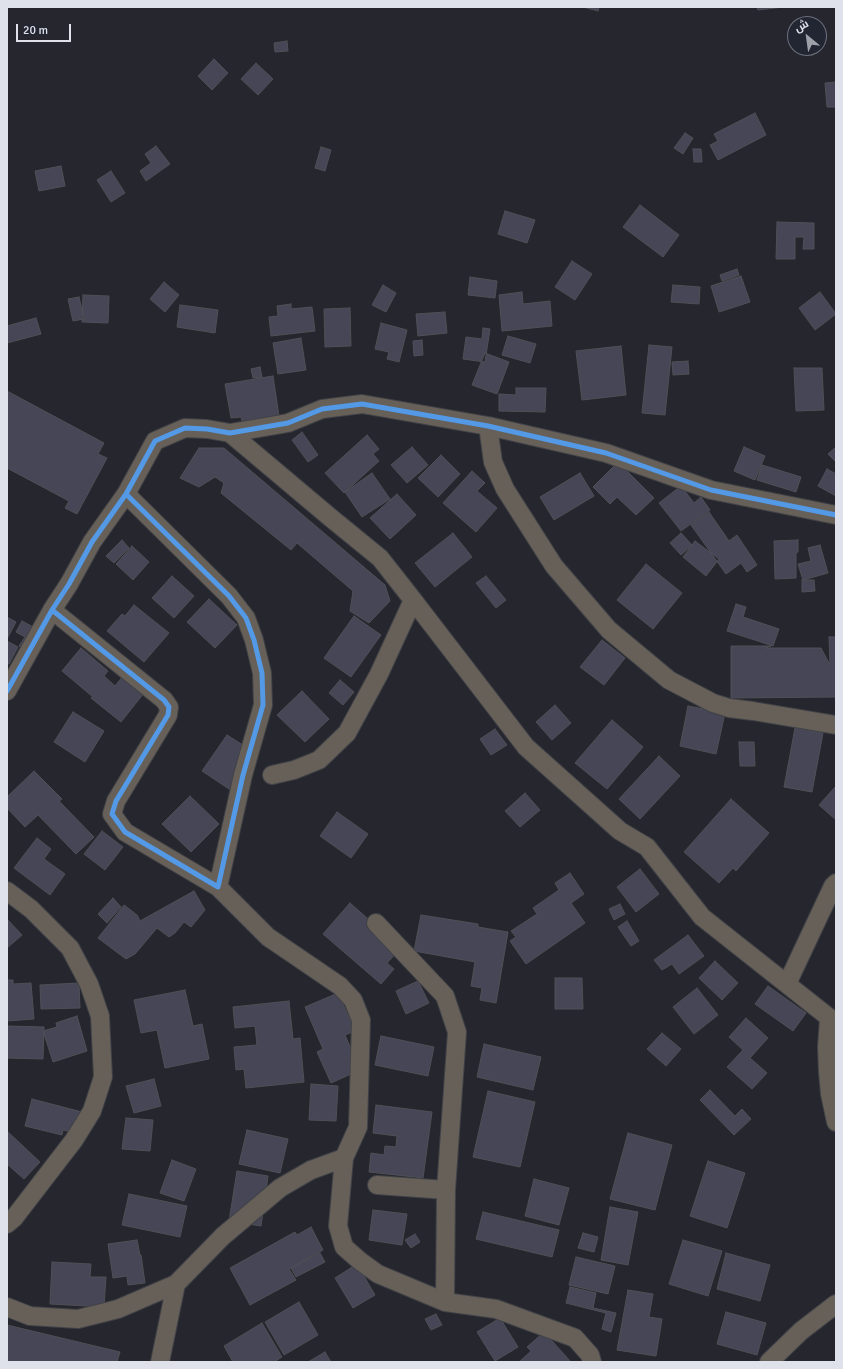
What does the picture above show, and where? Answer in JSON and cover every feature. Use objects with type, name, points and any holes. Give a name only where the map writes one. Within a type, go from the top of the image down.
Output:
[{"type":"street","points":[[7,691],[92,542],[126,494],[155,441],[185,428],[207,429],[230,433],[288,423],[322,409],[362,404],[488,426],[606,453],[711,490],[836,515]]},
{"type":"street","points":[[488,426],[493,462],[505,489],[554,566],[609,630],[669,680],[713,703],[729,708],[836,725]]},
{"type":"street","points":[[230,433],[380,558],[526,747],[620,831],[648,847],[702,917],[832,1020],[827,1047],[830,1094],[836,1122]]},
{"type":"street","points":[[126,494],[229,596],[246,618],[254,640],[262,673],[263,704],[243,775],[218,887]]},
{"type":"street","points":[[272,775],[294,770],[319,760],[347,733],[379,674],[413,600]]},
{"type":"street","points":[[52,610],[164,700],[169,707],[168,715],[116,801],[112,814],[125,832],[218,887],[268,937],[340,986],[353,1000],[361,1020],[358,1127],[344,1158],[338,1226],[344,1247],[378,1274],[445,1302],[496,1309],[575,1338],[590,1355],[592,1362]]},
{"type":"street","points":[[787,984],[833,886],[836,883]]},
{"type":"street","points":[[7,891],[31,910],[70,948],[89,984],[100,1016],[103,1077],[92,1111],[74,1140],[14,1218],[7,1224]]},
{"type":"street","points":[[376,923],[445,996],[457,1032],[446,1190],[445,1302]]},
{"type":"street","points":[[7,1307],[30,1316],[78,1319],[118,1309],[176,1284],[223,1236],[280,1188],[311,1170],[344,1158]]},
{"type":"street","points":[[377,1184],[446,1190]]},
{"type":"street","points":[[160,1362],[176,1284]]},
{"type":"street","points":[[769,1362],[801,1330],[836,1304]]},
{"type":"building","points":[[583,7],[599,7],[598,11]]},
{"type":"building","points":[[757,7],[784,7],[758,10]]},
{"type":"building","points":[[287,41],[288,51],[275,52],[274,43]]},
{"type":"building","points":[[214,59],[228,73],[212,90],[198,76]]},
{"type":"building","points":[[256,63],[273,79],[258,95],[241,79]]},
{"type":"building","points":[[836,82],[836,107],[827,107],[825,83]]},
{"type":"building","points":[[755,113],[766,135],[718,160],[710,145],[718,141],[714,134]]},
{"type":"building","points":[[685,133],[693,138],[683,154],[674,148]]},
{"type":"building","points":[[156,146],[170,164],[146,181],[140,171],[151,163],[145,154]]},
{"type":"building","points":[[321,147],[331,150],[325,171],[315,168]]},
{"type":"building","points":[[693,149],[701,149],[702,162],[694,162]]},
{"type":"building","points":[[61,166],[65,186],[39,191],[35,171]]},
{"type":"building","points":[[111,171],[125,193],[111,202],[97,180]]},
{"type":"building","points":[[640,205],[679,235],[663,257],[623,227]]},
{"type":"building","points":[[505,211],[535,220],[527,243],[498,234]]},
{"type":"building","points":[[777,222],[814,223],[814,249],[803,249],[804,237],[795,237],[795,259],[776,259]]},
{"type":"building","points":[[572,261],[592,274],[575,300],[555,287]]},
{"type":"building","points":[[737,269],[739,275],[722,281],[720,275]]},
{"type":"building","points":[[741,276],[750,302],[719,312],[711,286]]},
{"type":"building","points":[[470,277],[497,281],[495,298],[468,295]]},
{"type":"building","points":[[164,282],[179,295],[165,312],[150,299]]},
{"type":"building","points":[[383,285],[396,293],[386,312],[372,305]]},
{"type":"building","points":[[673,285],[700,287],[699,304],[671,302]]},
{"type":"building","points":[[522,292],[523,304],[550,301],[552,326],[502,331],[499,295]]},
{"type":"building","points":[[820,292],[836,314],[815,330],[799,308]]},
{"type":"building","points":[[83,295],[109,296],[108,323],[82,322]]},
{"type":"building","points":[[79,297],[84,319],[73,321],[68,299]]},
{"type":"building","points":[[291,304],[291,309],[312,307],[315,331],[271,336],[269,317],[278,316],[277,306]]},
{"type":"building","points":[[180,305],[218,310],[215,333],[177,327]]},
{"type":"building","points":[[350,308],[351,346],[325,347],[324,309]]},
{"type":"building","points":[[445,312],[447,333],[418,336],[416,314]]},
{"type":"building","points":[[36,318],[41,334],[7,343],[7,326]]},
{"type":"building","points":[[381,323],[407,330],[399,362],[387,359],[389,352],[375,349]]},
{"type":"building","points":[[483,328],[490,329],[485,362],[463,359],[466,337],[482,339]]},
{"type":"building","points":[[508,336],[536,344],[530,363],[502,355]]},
{"type":"building","points":[[301,338],[306,370],[278,374],[273,343]]},
{"type":"building","points":[[422,340],[423,355],[414,356],[413,341]]},
{"type":"building","points":[[649,345],[672,347],[665,415],[642,413]]},
{"type":"building","points":[[621,346],[626,395],[582,400],[576,351]]},
{"type":"building","points":[[485,353],[509,362],[497,394],[472,385]]},
{"type":"building","points":[[688,361],[689,374],[673,375],[672,362]]},
{"type":"building","points":[[260,367],[262,377],[253,378],[251,369]]},
{"type":"building","points":[[794,368],[822,368],[824,410],[796,411]]},
{"type":"building","points":[[273,376],[279,416],[242,421],[241,417],[231,418],[225,384]]},
{"type":"building","points":[[516,388],[546,388],[545,412],[499,411],[499,394],[516,395]]},
{"type":"building","points":[[7,391],[104,443],[98,454],[107,458],[77,514],[65,508],[69,501],[7,468]]},
{"type":"building","points":[[302,432],[318,455],[308,462],[292,440]]},
{"type":"building","points":[[367,435],[379,449],[373,454],[379,461],[344,493],[325,473]]},
{"type":"building","points":[[412,447],[428,465],[407,483],[391,465]]},
{"type":"building","points":[[744,447],[765,456],[755,480],[734,471]]},
{"type":"building","points":[[836,447],[836,462],[828,454]]},
{"type":"building","points":[[199,448],[224,448],[385,585],[390,601],[369,623],[350,611],[353,591],[297,543],[291,550],[221,493],[224,483],[215,477],[199,487],[180,478]]},
{"type":"building","points":[[441,455],[460,474],[438,497],[418,478]]},
{"type":"building","points":[[618,462],[654,498],[636,515],[617,497],[610,504],[593,487]]},
{"type":"building","points":[[762,465],[801,477],[796,492],[757,480]]},
{"type":"building","points":[[827,469],[836,474],[836,496],[818,486]]},
{"type":"building","points":[[472,471],[485,483],[477,491],[497,508],[476,532],[443,503]]},
{"type":"building","points":[[372,473],[390,499],[362,517],[345,492]]},
{"type":"building","points":[[580,473],[594,496],[554,520],[540,497]]},
{"type":"building","points":[[681,486],[694,503],[701,497],[710,510],[681,531],[659,503]]},
{"type":"building","points":[[397,494],[416,515],[390,539],[370,518]]},
{"type":"building","points":[[709,512],[729,541],[737,535],[757,565],[747,572],[741,563],[726,574],[691,525]]},
{"type":"building","points":[[453,533],[472,557],[435,587],[415,563]]},
{"type":"building","points":[[681,533],[692,545],[681,555],[670,543]]},
{"type":"building","points":[[122,540],[129,548],[114,563],[106,556]]},
{"type":"building","points":[[798,540],[798,552],[796,553],[796,578],[775,579],[774,541]]},
{"type":"building","points":[[695,541],[719,559],[706,576],[683,557]]},
{"type":"building","points":[[820,545],[828,573],[803,580],[798,564],[811,561],[808,548]]},
{"type":"building","points":[[132,546],[149,562],[133,580],[116,564]]},
{"type":"building","points":[[646,564],[682,593],[653,629],[617,600]]},
{"type":"building","points":[[172,576],[194,596],[174,618],[152,598]]},
{"type":"building","points":[[486,576],[506,600],[496,608],[476,583]]},
{"type":"building","points":[[802,580],[814,580],[815,591],[802,592]]},
{"type":"building","points":[[209,599],[237,625],[215,648],[187,622]]},
{"type":"building","points":[[736,604],[746,607],[743,617],[779,629],[773,646],[727,631]]},
{"type":"building","points":[[134,605],[169,633],[144,662],[107,631],[122,614],[125,616]]},
{"type":"building","points":[[354,616],[381,635],[351,677],[324,658]]},
{"type":"building","points":[[7,617],[16,622],[7,639]]},
{"type":"building","points":[[22,621],[44,633],[32,653],[19,646],[25,637],[16,632]]},
{"type":"building","points":[[829,637],[836,637],[836,697],[731,698],[731,646],[771,646],[766,648],[821,648],[830,665]]},
{"type":"building","points":[[602,640],[625,658],[604,685],[580,667]]},
{"type":"building","points":[[7,641],[18,647],[9,664],[7,663]]},
{"type":"building","points":[[81,648],[108,671],[104,676],[115,686],[123,676],[144,693],[121,722],[91,698],[93,697],[62,671]]},
{"type":"building","points":[[340,680],[354,692],[343,705],[329,693]]},
{"type":"building","points":[[302,691],[329,719],[305,742],[277,715]]},
{"type":"building","points":[[555,705],[571,723],[552,740],[536,722]]},
{"type":"building","points":[[688,706],[725,713],[716,754],[680,746]]},
{"type":"building","points":[[73,712],[104,731],[85,762],[54,742]]},
{"type":"building","points":[[612,720],[643,747],[607,789],[575,763]]},
{"type":"building","points":[[795,728],[823,733],[812,792],[784,787]]},
{"type":"building","points":[[495,729],[507,745],[491,755],[480,739]]},
{"type":"building","points":[[227,735],[257,754],[232,791],[202,771]]},
{"type":"building","points":[[739,742],[754,742],[755,766],[740,766]]},
{"type":"building","points":[[659,756],[680,776],[640,819],[619,799]]},
{"type":"building","points":[[34,771],[62,799],[59,801],[94,837],[76,854],[38,815],[25,827],[7,808],[7,797]]},
{"type":"building","points":[[836,786],[836,820],[819,805]]},
{"type":"building","points":[[525,793],[540,810],[520,827],[505,811]]},
{"type":"building","points":[[190,796],[219,824],[191,852],[162,824]]},
{"type":"building","points":[[731,799],[769,833],[736,871],[733,868],[719,883],[684,852]]},
{"type":"building","points":[[337,812],[368,834],[351,858],[320,836]]},
{"type":"building","points":[[102,831],[123,847],[105,870],[84,854]]},
{"type":"building","points":[[37,838],[51,849],[44,859],[65,874],[50,895],[14,868]]},
{"type":"building","points":[[640,869],[659,894],[636,912],[617,887]]},
{"type":"building","points":[[570,873],[584,894],[571,903],[585,923],[526,964],[510,941],[516,937],[511,931],[537,914],[533,908],[559,890],[555,883]]},
{"type":"building","points":[[194,891],[205,910],[191,927],[184,922],[175,933],[169,937],[157,928],[135,954],[126,959],[98,938],[124,905],[137,915],[140,921]]},
{"type":"building","points":[[113,898],[121,907],[107,923],[98,914]]},
{"type":"building","points":[[350,903],[401,948],[387,963],[394,969],[381,984],[323,934]]},
{"type":"building","points":[[620,904],[625,914],[614,920],[609,909]]},
{"type":"building","points":[[421,915],[478,924],[478,927],[508,932],[496,1003],[480,1000],[482,988],[471,986],[475,962],[414,951]]},
{"type":"building","points":[[7,919],[22,935],[7,948]]},
{"type":"building","points":[[627,921],[639,941],[631,946],[618,927]]},
{"type":"building","points":[[688,935],[704,956],[679,974],[672,964],[662,970],[654,960]]},
{"type":"building","points":[[715,961],[738,983],[722,1000],[699,978]]},
{"type":"building","points":[[555,978],[582,978],[583,1009],[555,1009]]},
{"type":"building","points":[[7,980],[13,980],[13,984],[31,983],[34,1019],[7,1021]]},
{"type":"building","points":[[418,981],[429,1003],[406,1014],[396,991]]},
{"type":"building","points":[[79,983],[80,1008],[41,1009],[40,985]]},
{"type":"building","points":[[768,986],[806,1013],[793,1031],[755,1004]]},
{"type":"building","points":[[697,988],[718,1015],[694,1034],[673,1007]]},
{"type":"building","points":[[185,990],[193,1026],[202,1024],[209,1059],[165,1068],[157,1030],[141,1033],[134,1000]]},
{"type":"building","points":[[338,993],[355,1031],[345,1035],[360,1070],[331,1083],[317,1052],[323,1049],[305,1007]]},
{"type":"building","points":[[289,1001],[293,1039],[300,1038],[304,1082],[246,1088],[244,1069],[236,1070],[234,1047],[257,1045],[255,1026],[235,1028],[233,1007]]},
{"type":"building","points":[[77,1016],[87,1051],[53,1062],[43,1031],[57,1027],[56,1023]]},
{"type":"building","points":[[746,1018],[768,1038],[750,1058],[767,1073],[752,1089],[727,1067],[743,1050],[729,1037]]},
{"type":"building","points":[[7,1026],[44,1027],[43,1059],[7,1058]]},
{"type":"building","points":[[662,1033],[681,1049],[666,1066],[647,1049]]},
{"type":"building","points":[[381,1036],[434,1047],[428,1076],[375,1065]]},
{"type":"building","points":[[484,1044],[541,1057],[533,1090],[477,1077]]},
{"type":"building","points":[[154,1079],[161,1106],[134,1113],[126,1086]]},
{"type":"building","points":[[311,1084],[338,1086],[336,1121],[309,1120]]},
{"type":"building","points":[[710,1090],[735,1116],[742,1109],[751,1119],[734,1135],[700,1100]]},
{"type":"building","points":[[488,1091],[535,1102],[520,1167],[473,1157]]},
{"type":"building","points":[[32,1099],[82,1112],[76,1133],[63,1130],[62,1135],[25,1126]]},
{"type":"building","points":[[376,1105],[432,1112],[423,1178],[369,1172],[371,1153],[384,1155],[385,1146],[396,1147],[397,1136],[373,1133]]},
{"type":"building","points":[[126,1118],[153,1120],[150,1151],[122,1149]]},
{"type":"building","points":[[247,1130],[288,1139],[280,1173],[239,1164]]},
{"type":"building","points":[[7,1131],[40,1162],[24,1179],[7,1164]]},
{"type":"building","points":[[628,1133],[672,1145],[655,1210],[610,1199]]},
{"type":"building","points":[[172,1160],[196,1169],[184,1201],[160,1193]]},
{"type":"building","points":[[708,1161],[745,1173],[727,1228],[690,1216]]},
{"type":"building","points":[[237,1171],[268,1176],[261,1226],[229,1221]]},
{"type":"building","points":[[534,1179],[569,1188],[559,1225],[525,1216]]},
{"type":"building","points":[[129,1194],[187,1206],[180,1237],[122,1225]]},
{"type":"building","points":[[610,1207],[638,1212],[628,1265],[601,1260]]},
{"type":"building","points":[[373,1210],[407,1214],[402,1245],[369,1240]]},
{"type":"building","points":[[483,1212],[559,1230],[552,1257],[476,1239]]},
{"type":"building","points":[[311,1227],[323,1250],[289,1269],[296,1280],[250,1305],[230,1268],[295,1232],[297,1235]]},
{"type":"building","points":[[583,1233],[598,1237],[594,1252],[578,1248]]},
{"type":"building","points":[[415,1234],[420,1242],[411,1248],[405,1240]]},
{"type":"building","points":[[137,1240],[145,1283],[128,1285],[127,1276],[113,1278],[108,1244]]},
{"type":"building","points":[[683,1240],[722,1251],[708,1296],[669,1284]]},
{"type":"building","points":[[320,1253],[325,1262],[296,1277],[291,1268]]},
{"type":"building","points":[[726,1253],[770,1265],[760,1301],[717,1289]]},
{"type":"building","points":[[576,1257],[615,1266],[608,1294],[569,1285]]},
{"type":"building","points":[[52,1262],[91,1264],[90,1277],[106,1277],[104,1307],[50,1304]]},
{"type":"building","points":[[357,1264],[375,1295],[353,1308],[335,1278]]},
{"type":"building","points":[[570,1287],[596,1293],[593,1308],[616,1313],[611,1332],[602,1329],[606,1313],[566,1303]]},
{"type":"building","points":[[628,1290],[653,1294],[649,1317],[662,1319],[656,1356],[617,1350]]},
{"type":"building","points":[[299,1302],[318,1335],[284,1355],[265,1322]]},
{"type":"building","points":[[726,1312],[766,1323],[757,1355],[717,1344]]},
{"type":"building","points":[[436,1314],[442,1325],[431,1330],[425,1319]]},
{"type":"building","points":[[500,1318],[518,1347],[495,1361],[477,1332]]},
{"type":"building","points":[[262,1323],[282,1357],[274,1362],[233,1362],[224,1346]]},
{"type":"building","points":[[7,1325],[120,1352],[117,1362],[7,1362]]},
{"type":"building","points":[[544,1332],[571,1362],[519,1362],[531,1351],[527,1347]]},
{"type":"building","points":[[325,1352],[331,1362],[308,1362]]},
{"type":"cycle path","points":[[7,691],[92,542],[126,494],[155,441],[185,428],[207,429],[230,433],[288,423],[322,409],[362,404],[488,426],[606,453],[711,490],[836,515]]},
{"type":"cycle path","points":[[52,610],[164,700],[169,707],[168,715],[116,801],[112,814],[125,832],[218,887],[243,775],[263,705],[262,673],[254,640],[246,618],[229,596],[126,494]]}]
